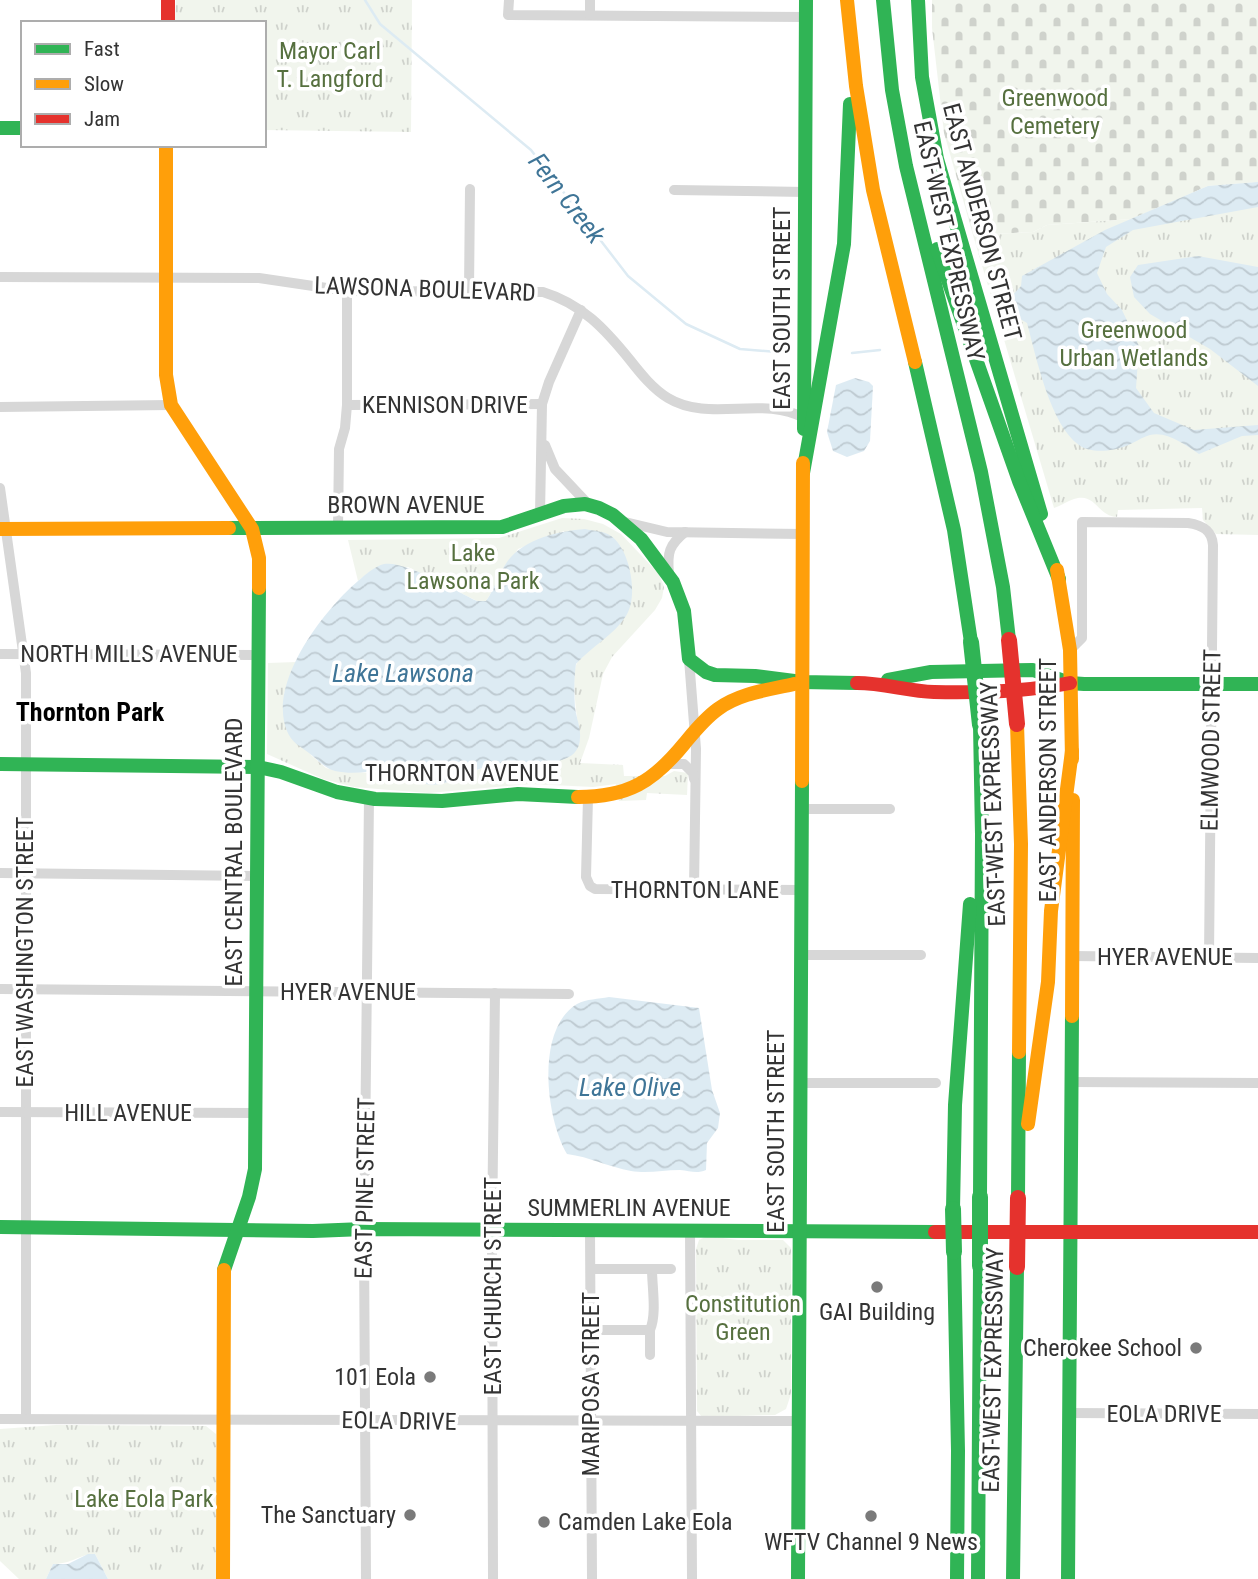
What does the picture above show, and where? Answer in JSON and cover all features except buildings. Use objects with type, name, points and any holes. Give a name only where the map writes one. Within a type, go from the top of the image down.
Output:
[{"type":"main road","points":[[168,0],[168,21]]},
{"type":"main road","name":"EAST-WEST EXPRESSWAY","points":[[847,0],[873,190],[940,463],[956,542],[980,725],[982,834],[978,1579]]},
{"type":"main road","name":"EAST-WEST EXPRESSWAY","points":[[883,0],[892,90],[906,166],[981,472],[1003,587],[1017,724],[1021,831],[1013,1579]]},
{"type":"main road","name":"EAST ANDERSON STREET","points":[[918,0],[922,77],[937,159],[1059,579],[1070,650],[1071,1233],[1068,1579]]},
{"type":"main road","name":"EAST SOUTH STREET","points":[[797,1579],[806,8]]},
{"type":"main road","points":[[803,472],[844,244],[852,51]]},
{"type":"main road","points":[[0,128],[21,128]]},
{"type":"main road","name":"EAST CENTRAL BOULEVARD","points":[[166,147],[166,375],[171,405],[252,528],[259,558],[256,1113],[250,1199],[229,1247],[222,1277],[223,1579]]},
{"type":"main road","points":[[906,166],[1019,481],[1059,579]]},
{"type":"main road","name":"BROWN AVENUE","points":[[3,529],[502,527],[572,504],[587,504]]},
{"type":"main road","points":[[587,504],[622,521],[669,573],[683,607],[688,629],[689,659],[706,672],[715,675],[755,676],[802,682],[876,682],[931,692],[1034,691],[1070,683],[1258,684]]},
{"type":"main road","name":"THORNTON AVENUE","points":[[0,764],[258,767],[273,769],[331,792],[432,801],[526,794],[587,797],[607,795],[629,790],[657,774],[669,764],[710,715],[737,698],[802,682]]},
{"type":"main road","points":[[1018,1198],[1048,982],[1054,885],[1072,751]]},
{"type":"main road","points":[[957,1579],[958,1451],[953,1209],[955,1104],[969,911],[982,834]]},
{"type":"main road","name":"SUMMERLIN AVENUE","points":[[0,1227],[237,1231],[364,1229],[1258,1232]]},
{"type":"street","points":[[509,0],[508,15],[806,8]]},
{"type":"street","points":[[590,0],[590,15]]},
{"type":"street","points":[[469,291],[470,189]]},
{"type":"street","points":[[674,190],[805,192]]},
{"type":"street","name":"LAWSONA BOULEVARD","points":[[0,277],[259,278],[347,291],[543,292],[563,298],[596,321],[646,380],[675,402],[699,408],[786,410],[804,418]]},
{"type":"street","points":[[338,528],[339,449],[345,428],[347,405],[347,291]]},
{"type":"street","points":[[540,515],[542,404],[581,310]]},
{"type":"street","name":"KENNISON DRIVE","points":[[347,405],[542,404]]},
{"type":"street","points":[[0,407],[171,405]]},
{"type":"street","points":[[542,434],[555,469],[587,504]]},
{"type":"street","name":"EAST WASHINGTON STREET","points":[[0,488],[3,529],[26,673],[26,1419]]},
{"type":"street","points":[[622,521],[667,532],[803,534]]},
{"type":"street","name":"ELMWOOD STREET","points":[[1070,650],[1082,638],[1082,523],[1188,523],[1203,527],[1213,538],[1209,957]]},
{"type":"street","points":[[669,573],[668,548],[685,532]]},
{"type":"street","name":"NORTH MILLS AVENUE","points":[[0,654],[258,655]]},
{"type":"street","points":[[689,659],[695,733],[694,889]]},
{"type":"street","points":[[669,764],[679,763],[689,768],[693,773],[695,786]]},
{"type":"street","name":"EAST PINE STREET","points":[[366,1579],[364,1229],[369,797]]},
{"type":"street","name":"THORNTON LANE","points":[[587,797],[586,877],[590,886],[600,890],[801,890]]},
{"type":"street","points":[[801,809],[890,808]]},
{"type":"street","points":[[0,873],[256,876]]},
{"type":"street","points":[[800,955],[921,955]]},
{"type":"street","name":"HYER AVENUE","points":[[1071,956],[1258,958]]},
{"type":"street","name":"HYER AVENUE","points":[[0,989],[569,994]]},
{"type":"street","name":"EAST CHURCH STREET","points":[[493,1579],[492,1230],[495,993]]},
{"type":"street","points":[[1070,1082],[1258,1083]]},
{"type":"street","points":[[799,1083],[936,1083]]},
{"type":"street","name":"HILL AVENUE","points":[[0,1112],[256,1113]]},
{"type":"street","name":"MARIPOSA STREET","points":[[590,1230],[592,1579]]},
{"type":"street","points":[[690,1230],[692,1579]]},
{"type":"street","points":[[591,1269],[671,1269]]},
{"type":"street","points":[[650,1355],[652,1269]]},
{"type":"street","points":[[591,1330],[650,1330]]},
{"type":"street","name":"EOLA DRIVE","points":[[1069,1413],[1258,1414]]},
{"type":"street","name":"EOLA DRIVE","points":[[0,1419],[798,1422]]},
{"type":"green space","name":"Mayor Carl T. Langford","points":[[176,0],[412,0],[411,132],[266,130],[266,21],[175,21]]},
{"type":"green space","name":"Greenwood Cemetery","points":[[932,0],[1258,0],[1258,182],[1208,186],[1132,219],[1047,225],[1033,232],[973,235],[944,133],[932,28]]},
{"type":"green space","name":"Greenwood Urban Wetlands","points":[[1258,182],[1258,535],[1216,534],[1203,520],[1202,508],[1118,510],[1117,517],[1105,513],[1092,501],[1081,498],[1054,508],[973,235],[1033,232],[1047,225],[1132,219],[1208,186]]},
{"type":"green space","name":"Lake Lawsona Park","points":[[562,518],[584,519],[603,524],[621,534],[659,574],[664,587],[662,598],[655,610],[612,657],[603,674],[589,738],[580,763],[623,765],[624,776],[665,776],[674,771],[688,773],[687,795],[647,793],[646,800],[619,801],[616,784],[593,787],[531,784],[429,793],[354,787],[323,779],[267,754],[268,663],[296,662],[284,694],[311,755],[326,768],[337,771],[373,773],[390,769],[423,783],[450,782],[482,768],[505,763],[549,762],[580,739],[574,678],[578,661],[589,650],[564,531],[518,549],[486,601],[477,601],[408,567],[368,573],[358,581],[348,540],[499,538]]},
{"type":"green space","name":"Constitution Green","points":[[707,1236],[738,1240],[783,1240],[791,1248],[791,1394],[786,1409],[775,1415],[702,1417],[697,1411],[696,1249],[699,1240]]},
{"type":"green space","name":"Lake Eola Park","points":[[56,1425],[206,1426],[216,1434],[218,1579],[108,1579],[95,1554],[53,1564],[46,1579],[19,1579],[0,1561],[0,1429]]},
{"type":"water","points":[[1258,182],[1258,207],[1133,230],[1106,247],[1097,273],[1107,294],[1122,310],[1139,346],[1136,388],[1154,413],[1194,430],[1258,425],[1258,435],[1242,436],[1199,454],[1176,440],[1157,434],[1109,450],[1090,450],[1079,445],[1060,422],[1052,406],[1027,323],[1004,312],[1002,307],[1021,286],[1022,276],[1105,230],[1208,186]]},
{"type":"water","points":[[1198,256],[1258,267],[1258,386],[1210,349],[1150,314],[1134,297],[1130,277],[1138,265]]},
{"type":"water","points":[[855,378],[873,386],[870,441],[864,451],[847,457],[833,451],[827,432],[836,385]]},
{"type":"water","name":"Lake Lawsona","points":[[585,529],[605,533],[618,542],[628,562],[632,597],[621,623],[576,664],[575,702],[580,738],[571,756],[552,762],[502,763],[445,783],[430,785],[392,770],[355,773],[335,771],[324,766],[291,738],[283,712],[285,691],[292,670],[315,629],[344,594],[370,571],[384,564],[393,564],[430,577],[477,601],[486,601],[507,562],[522,547],[553,534]]},
{"type":"water","name":"Lake Olive","points":[[609,997],[699,1008],[712,1090],[720,1113],[718,1128],[707,1143],[706,1170],[637,1172],[567,1154],[560,1139],[550,1098],[548,1075],[555,1033],[564,1016],[577,1004]]},
{"type":"water","points":[[88,1554],[95,1554],[108,1579],[46,1579],[53,1564],[68,1564]]},
{"type":"waterway","name":"Fern Creek","points":[[365,0],[380,24],[531,150],[628,276],[686,324],[740,349],[790,353]]},
{"type":"waterway","name":"Fern Creek","points":[[852,353],[880,350]]},
{"type":"traffic: fast","points":[[804,429],[806,0]]},
{"type":"traffic: fast","points":[[883,0],[892,90],[906,166],[981,472],[1003,587],[1009,640]]},
{"type":"traffic: fast","points":[[918,0],[922,77],[937,159],[1041,514]]},
{"type":"traffic: fast","points":[[803,473],[844,244],[850,104]]},
{"type":"traffic: fast","points":[[0,128],[21,128]]},
{"type":"traffic: fast","points":[[937,249],[1019,481],[1059,579]]},
{"type":"traffic: fast","points":[[915,362],[954,530],[971,642]]},
{"type":"traffic: fast","points":[[229,528],[502,527],[564,506],[585,504],[613,515],[641,539],[673,582],[684,611],[689,659],[706,672],[802,682],[857,683]]},
{"type":"traffic: fast","points":[[224,1270],[249,1197],[255,1169],[259,588]]},
{"type":"traffic: fast","points":[[971,642],[980,725]]},
{"type":"traffic: fast","points":[[888,680],[931,672],[1033,670],[1070,683],[1084,684],[1258,684]]},
{"type":"traffic: fast","points":[[980,725],[980,1197]]},
{"type":"traffic: fast","points":[[0,764],[258,767],[281,772],[337,792],[375,799],[442,801],[518,794],[578,797]]},
{"type":"traffic: fast","points":[[798,1579],[802,781]]},
{"type":"traffic: fast","points":[[953,1209],[955,1105],[970,904]]},
{"type":"traffic: fast","points":[[1068,1579],[1072,1016]]},
{"type":"traffic: fast","points":[[1018,1198],[1019,1052]]},
{"type":"traffic: fast","points":[[980,1197],[980,1266]]},
{"type":"traffic: fast","points":[[953,1209],[954,1252]]},
{"type":"traffic: fast","points":[[0,1227],[313,1231],[935,1232]]},
{"type":"traffic: fast","points":[[954,1252],[958,1451],[957,1579]]},
{"type":"traffic: fast","points":[[978,1579],[980,1266]]},
{"type":"traffic: fast","points":[[1013,1579],[1017,1267]]},
{"type":"traffic: slow","points":[[847,0],[856,86],[873,190],[915,362]]},
{"type":"traffic: slow","points":[[166,147],[166,375],[171,405],[252,529],[259,558],[259,588]]},
{"type":"traffic: slow","points":[[802,781],[803,463]]},
{"type":"traffic: slow","points":[[0,529],[229,528]]},
{"type":"traffic: slow","points":[[1057,570],[1070,650],[1072,759]]},
{"type":"traffic: slow","points":[[578,797],[611,794],[638,785],[673,757],[718,709],[745,696],[794,684]]},
{"type":"traffic: slow","points":[[1017,724],[1021,844],[1019,1052]]},
{"type":"traffic: slow","points":[[1028,1124],[1048,982],[1051,911],[1072,751]]},
{"type":"traffic: slow","points":[[1072,1016],[1073,800]]},
{"type":"traffic: slow","points":[[223,1579],[224,1270]]},
{"type":"traffic: jam","points":[[168,0],[168,21]]},
{"type":"traffic: jam","points":[[1009,640],[1017,724]]},
{"type":"traffic: jam","points":[[857,683],[924,691],[968,692],[1019,690],[1070,683]]},
{"type":"traffic: jam","points":[[1017,1267],[1018,1198]]},
{"type":"traffic: jam","points":[[935,1232],[1258,1232]]},
{"type":"place","name":"GAI Building","points":[[877,1287]]},
{"type":"place","name":"Cherokee School","points":[[1196,1348]]},
{"type":"place","name":"101 Eola","points":[[430,1377]]},
{"type":"place","name":"The Sanctuary","points":[[410,1515]]},
{"type":"place","name":"WFTV Channel 9 News","points":[[871,1516]]},
{"type":"place","name":"Camden Lake Eola","points":[[544,1522]]},
{"type":"district","name":"Thornton Park","points":[[90,712]]}]
